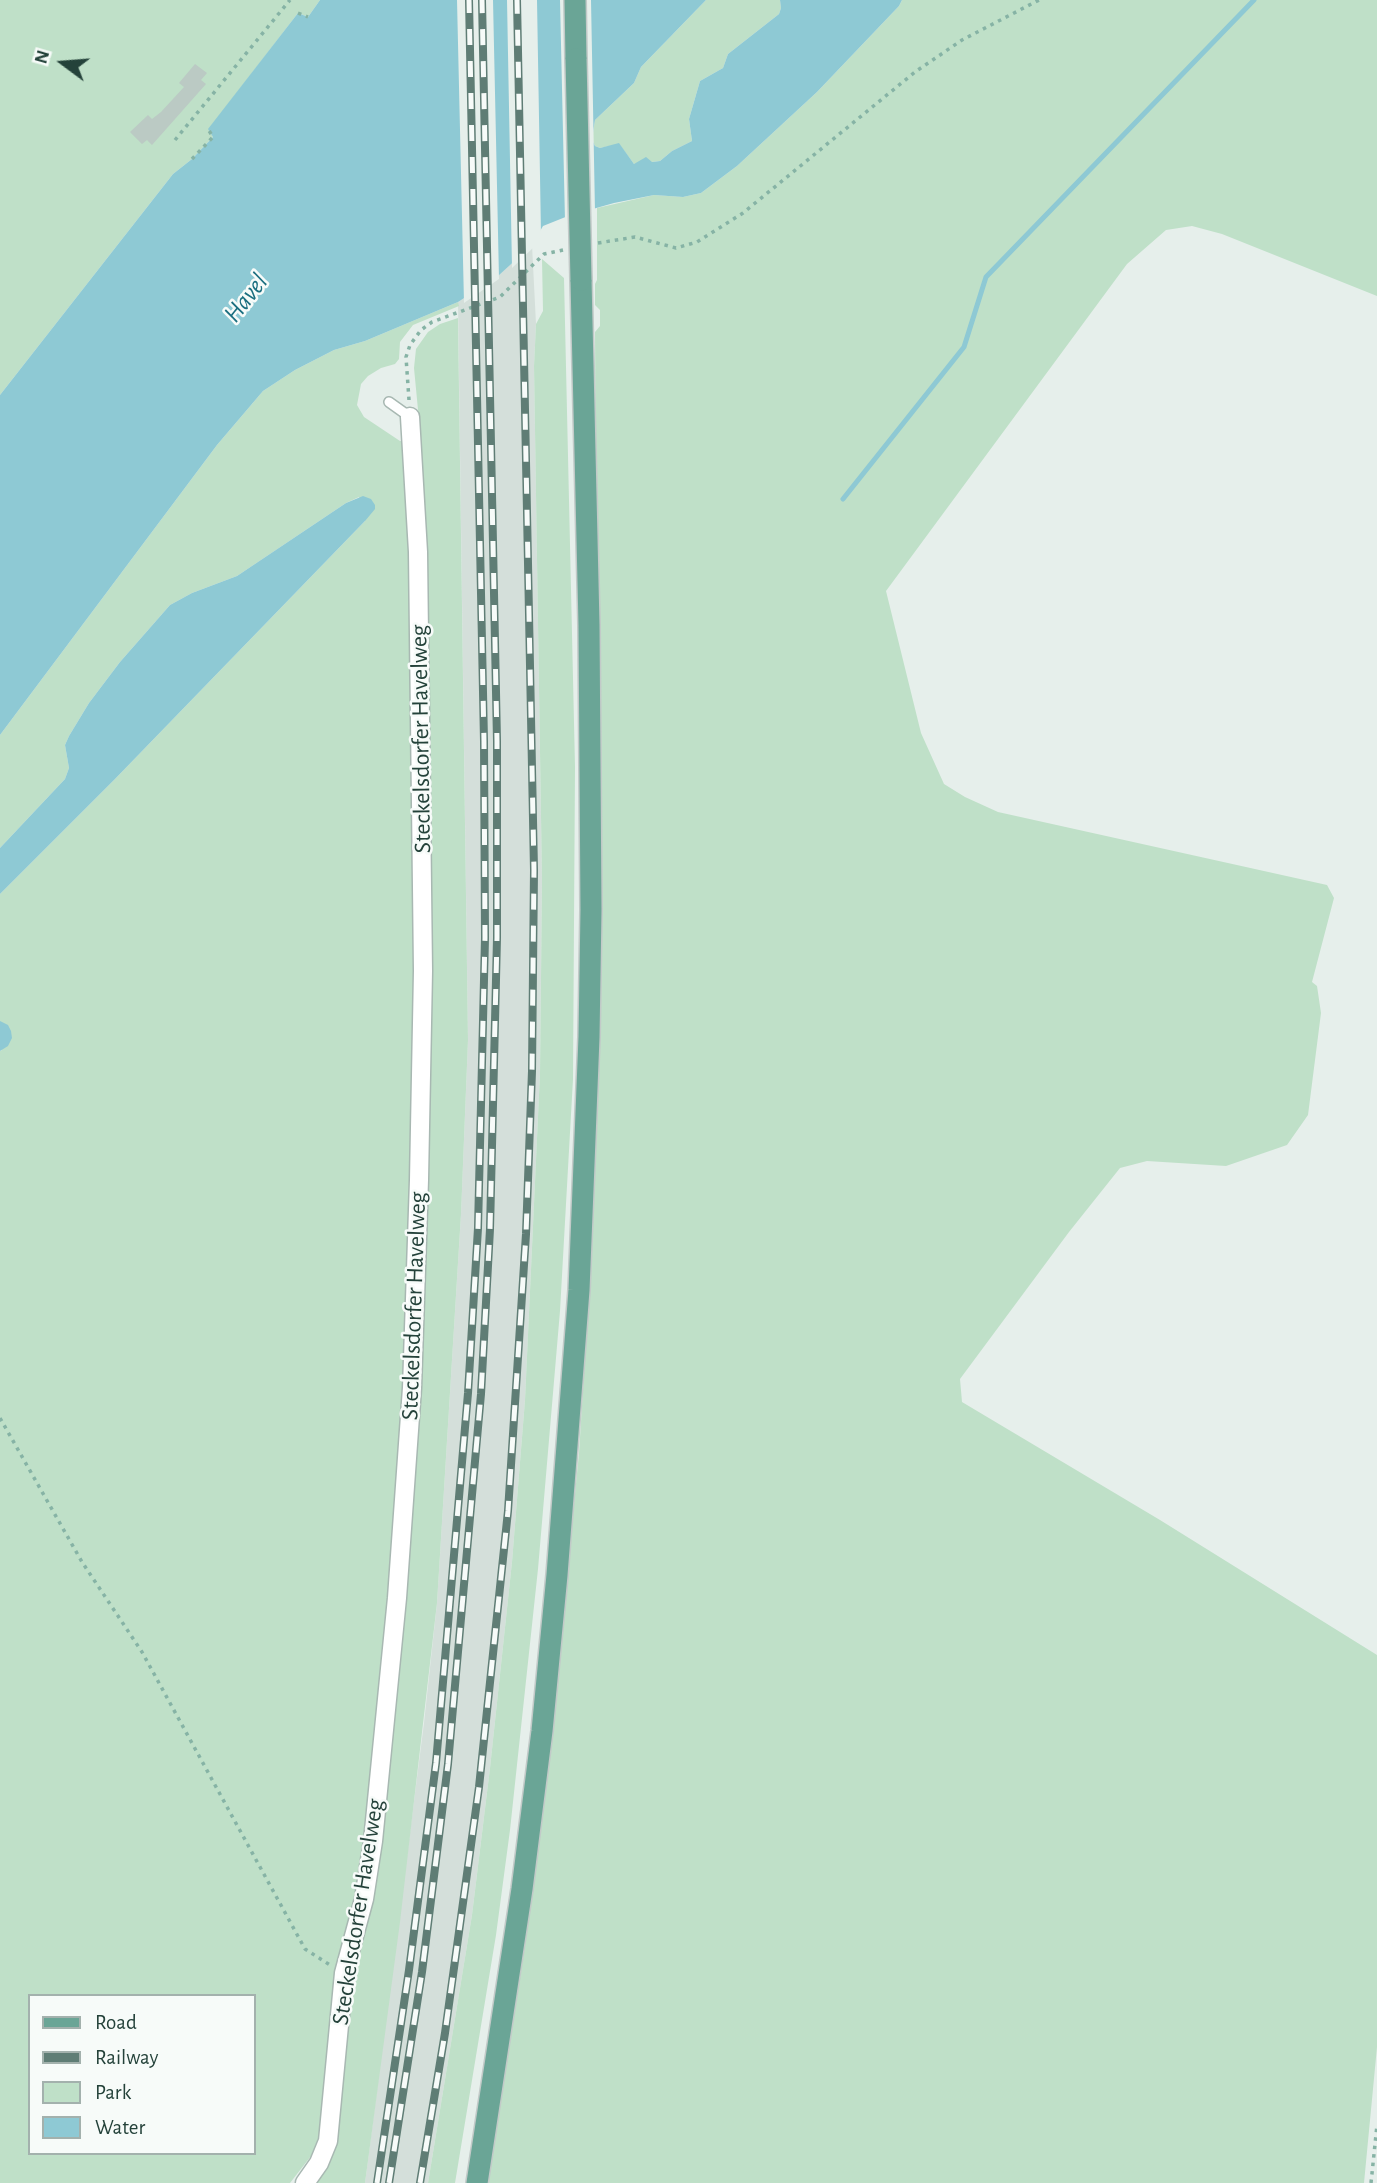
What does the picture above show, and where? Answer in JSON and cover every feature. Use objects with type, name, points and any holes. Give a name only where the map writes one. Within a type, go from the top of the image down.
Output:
[{"type":"main road","points":[[477,2183],[520,1901],[542,1731],[568,1449],[579,1290],[591,910],[589,625],[575,0]]},
{"type":"street","name":"Steckelsdorfer Havelweg","points":[[305,2183],[319,2163],[328,2141],[344,1973],[364,1899],[373,1841],[397,1598],[412,1388],[423,971],[418,552],[410,417]]},
{"type":"lane","points":[[388,402],[410,417]]},
{"type":"path","points":[[175,140],[290,0]]},
{"type":"path","points":[[597,243],[635,237],[676,248],[697,242],[743,213],[915,72],[962,40],[1039,0]]},
{"type":"path","points":[[298,13],[308,17]]},
{"type":"path","points":[[192,159],[213,137],[208,129]]},
{"type":"path","points":[[410,417],[406,357],[410,345],[421,330],[432,322],[500,296],[544,254],[570,248]]},
{"type":"path","points":[[0,1418],[82,1562],[142,1652],[305,1949],[344,1973]]},
{"type":"path","points":[[1371,2183],[1377,2125]]},
{"type":"shaded area","points":[[532,245],[536,324],[534,366],[542,881],[540,1073],[525,1400],[512,1562],[472,1915],[428,2183],[365,2183],[437,1603],[461,1214],[468,1040],[458,302],[497,277]]},
{"type":"green space","points":[[0,0],[320,0],[308,17],[298,13],[209,129],[213,137],[173,174],[0,395]]},
{"type":"green space","points":[[706,0],[780,0],[781,8],[779,14],[728,54],[723,68],[700,81],[689,119],[692,141],[672,151],[660,161],[634,164],[619,144],[600,148],[595,146],[592,139],[595,120],[634,83],[641,67]]},
{"type":"green space","points":[[902,0],[1377,0],[1377,296],[1222,234],[1192,226],[1166,230],[1127,264],[886,591],[921,733],[944,784],[998,812],[1327,885],[1334,898],[1312,982],[1317,986],[1321,1013],[1308,1115],[1287,1145],[1226,1166],[1147,1161],[1120,1168],[960,1379],[962,1402],[1160,1520],[1377,1655],[1377,2047],[1364,2183],[488,2183],[525,1946],[554,1708],[579,1453],[587,1326],[599,1032],[595,332],[600,326],[600,310],[595,305],[597,208],[654,195],[683,197],[701,193],[737,166],[817,92]]},
{"type":"green space","points":[[542,259],[564,278],[575,767],[573,1079],[560,1311],[538,1569],[496,1935],[455,2183],[428,2183],[472,1915],[512,1562],[525,1400],[540,1073],[542,881],[534,366],[536,324],[543,311]]},
{"type":"green space","points":[[458,302],[459,306],[413,325],[400,342],[399,359],[395,364],[381,368],[361,384],[357,405],[364,417],[400,441],[421,441],[414,368],[416,349],[428,332],[440,324],[458,318],[468,1040],[461,1214],[437,1603],[400,1922],[365,2183],[315,2183],[329,2165],[333,2149],[349,1987],[371,1911],[378,1875],[403,1606],[388,1605],[362,1870],[321,2131],[311,2156],[290,2183],[0,2183],[0,894],[365,521],[359,497],[237,576],[192,593],[170,605],[120,662],[89,703],[69,736],[65,745],[69,768],[65,779],[0,848],[0,735],[217,445],[263,391],[295,370],[334,350],[365,341]]},
{"type":"water","name":"Havel","points":[[320,0],[706,0],[641,67],[634,83],[595,120],[592,139],[595,146],[600,148],[619,143],[634,164],[646,157],[652,162],[660,161],[672,151],[692,141],[689,119],[700,81],[723,68],[728,54],[779,14],[780,0],[902,0],[817,92],[737,166],[701,193],[683,197],[654,195],[614,203],[543,226],[532,245],[497,277],[458,302],[365,341],[334,350],[295,370],[263,391],[217,445],[0,735],[0,395],[173,174],[213,137],[208,129],[298,13],[308,17]]},
{"type":"water","points":[[363,496],[371,499],[375,505],[375,509],[365,521],[0,894],[0,848],[65,779],[69,768],[65,745],[69,736],[89,703],[120,662],[170,605],[192,593],[237,576],[346,503]]},
{"type":"water","points":[[0,1021],[8,1025],[12,1038],[8,1046],[0,1051]]},
{"type":"pier","points":[[457,0],[493,0],[499,279],[464,303]]},
{"type":"pier","points":[[507,0],[537,0],[541,235],[534,247],[512,268]]},
{"type":"pier","points":[[560,0],[591,0],[595,212],[565,221]]},
{"type":"building","points":[[195,64],[207,73],[201,80],[206,84],[152,145],[147,140],[142,144],[130,132],[148,115],[152,119],[161,112],[184,87],[179,83]]},
{"type":"waterway","points":[[843,499],[964,347],[986,277],[1254,0]]},
{"type":"railway","points":[[377,2183],[436,1763],[468,1393],[478,1228],[485,938],[484,741],[469,0]]},
{"type":"railway","points":[[389,2183],[422,1972],[448,1764],[481,1394],[490,1229],[497,938],[497,741],[482,0]]},
{"type":"railway","points":[[420,2183],[445,2033],[479,1787],[508,1511],[526,1234],[532,1071],[534,870],[517,0]]}]
